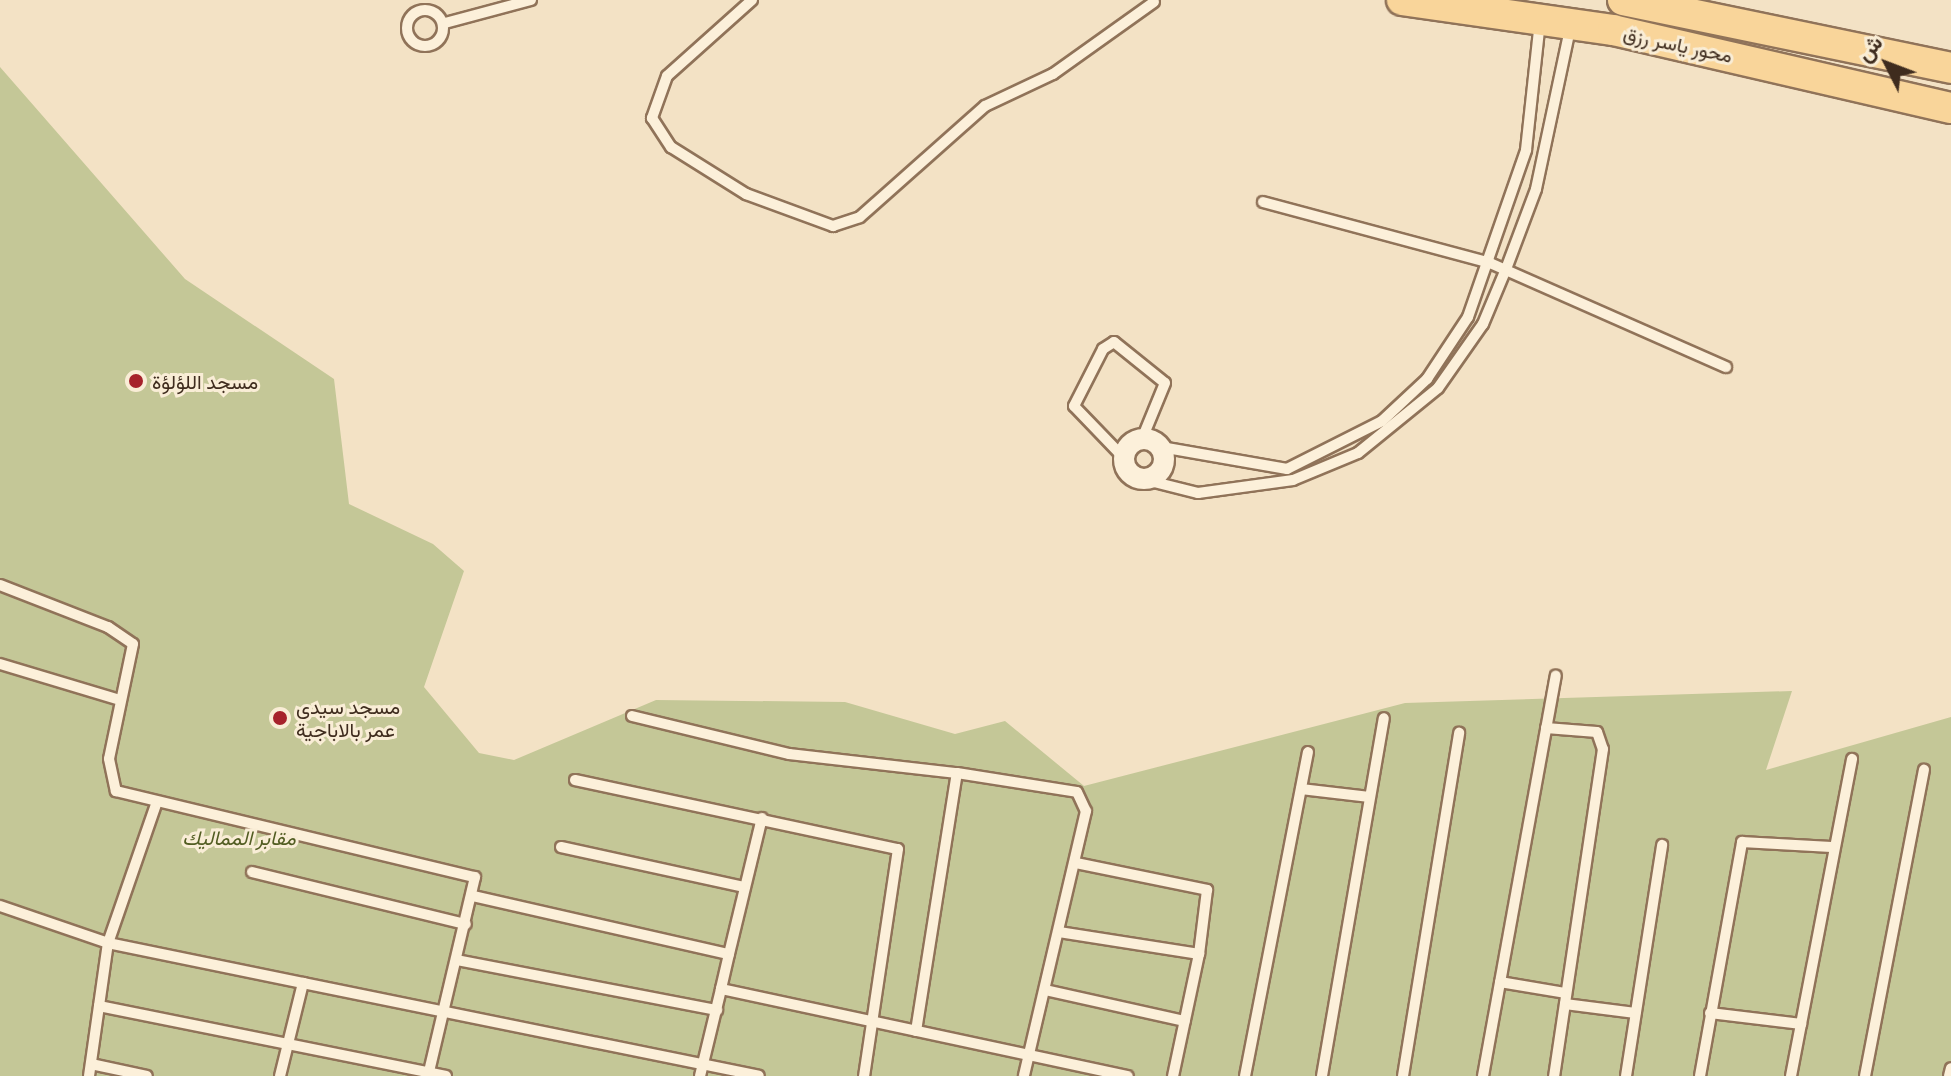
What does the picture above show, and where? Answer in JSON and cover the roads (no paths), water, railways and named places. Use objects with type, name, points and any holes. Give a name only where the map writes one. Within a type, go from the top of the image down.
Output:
[{"type":"main road","name":"محور ياسر رزق","points":[[1402,0],[1572,23],[1951,108]]},
{"type":"main road","name":"محور ياسر رزق","points":[[1623,0],[1951,68]]},
{"type":"street","points":[[1152,443],[1163,468],[1146,480],[1127,471],[1124,458],[1152,443]]},
{"type":"lane","points":[[445,23],[531,0]]},
{"type":"lane","points":[[752,0],[667,76],[652,118],[671,147],[746,194],[833,226],[860,217],[985,106],[1053,74],[1154,2]]},
{"type":"lane","points":[[1124,458],[1074,406],[1103,349],[1114,342],[1165,383],[1152,443],[1287,469],[1356,437],[1409,398],[1446,358],[1490,263],[1526,150],[1540,19]]},
{"type":"lane","points":[[1146,480],[1198,493],[1293,480],[1358,453],[1458,365],[1506,269],[1536,189],[1572,23]]},
{"type":"lane","points":[[1263,202],[1490,263],[1726,367]]},
{"type":"lane","points":[[0,585],[129,639],[134,651],[117,699],[109,780],[116,791],[156,804],[467,872],[475,877],[473,896],[428,1074]]},
{"type":"lane","points":[[0,664],[117,699]]},
{"type":"lane","points":[[1483,1076],[1556,676]]},
{"type":"lane","points":[[632,716],[789,754],[957,773],[1082,795],[1076,863],[1024,1076]]},
{"type":"lane","points":[[1322,1076],[1384,718]]},
{"type":"lane","points":[[1546,728],[1597,732],[1603,749],[1554,1076]]},
{"type":"lane","points":[[1403,1076],[1459,733]]},
{"type":"lane","points":[[1245,1076],[1308,752]]},
{"type":"lane","points":[[1791,1076],[1831,847],[1852,759]]},
{"type":"lane","points":[[1865,1076],[1924,770]]},
{"type":"lane","points":[[916,1031],[957,773]]},
{"type":"lane","points":[[575,780],[898,849],[876,1023],[864,1076]]},
{"type":"lane","points":[[1301,789],[1370,797]]},
{"type":"lane","points":[[147,1076],[90,1070],[108,943],[156,804]]},
{"type":"lane","points":[[701,1071],[762,818]]},
{"type":"lane","points":[[1700,1076],[1742,842],[1831,847]]},
{"type":"lane","points":[[1626,1076],[1662,845]]},
{"type":"lane","points":[[561,847],[745,887]]},
{"type":"lane","points":[[1076,863],[1207,890],[1199,954],[1173,1076]]},
{"type":"lane","points":[[252,872],[466,924]]},
{"type":"lane","points":[[473,896],[729,954]]},
{"type":"lane","points":[[0,906],[108,943],[701,1071],[759,1076]]},
{"type":"lane","points":[[1059,932],[1199,954]]},
{"type":"lane","points":[[457,960],[717,1010]]},
{"type":"lane","points":[[1500,982],[1635,1013]]},
{"type":"lane","points":[[280,1076],[303,983]]},
{"type":"lane","points":[[721,989],[1128,1076]]},
{"type":"lane","points":[[1045,990],[1185,1021]]},
{"type":"lane","points":[[99,1006],[446,1076]]},
{"type":"lane","points":[[1710,1013],[1801,1024]]},
{"type":"lane","points":[[1949,1076],[1951,1068]]},
{"type":"place","name":"مسجد اللؤلؤة","points":[[136,381]]},
{"type":"place","name":"مسجد سيدى عمر بالاباجية","points":[[280,718]]},
{"type":"park label","name":"مقابر المماليك","points":[[239,837]]}]
